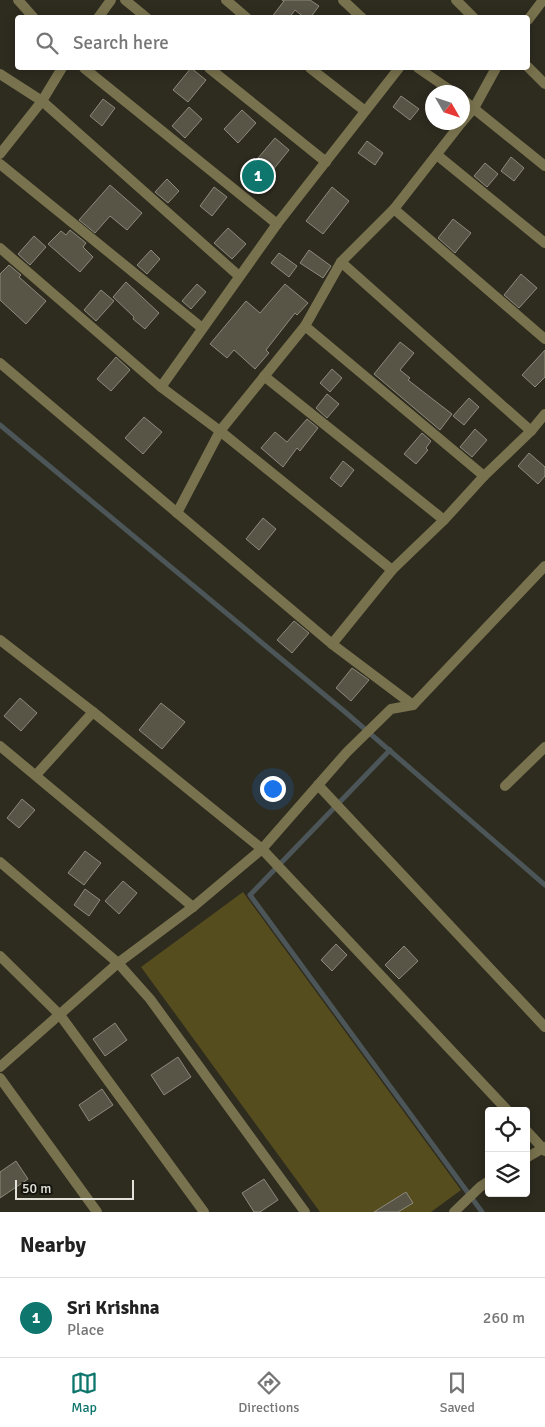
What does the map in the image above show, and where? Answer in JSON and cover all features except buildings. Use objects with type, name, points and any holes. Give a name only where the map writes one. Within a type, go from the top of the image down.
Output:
[{"type":"street","points":[[18,0],[31,15]]},
{"type":"street","points":[[100,15],[111,0]]},
{"type":"street","points":[[125,0],[143,15]]},
{"type":"street","points":[[226,0],[244,15]]},
{"type":"street","points":[[343,0],[359,15]]},
{"type":"street","points":[[456,0],[471,15]]},
{"type":"street","points":[[530,17],[543,0]]},
{"type":"street","points":[[530,69],[545,84]]},
{"type":"street","points":[[0,154],[42,101],[61,70]]},
{"type":"street","points":[[86,70],[277,224]]},
{"type":"street","points":[[211,70],[326,162]]},
{"type":"street","points":[[313,70],[365,111]]},
{"type":"street","points":[[161,387],[277,224],[397,70]]},
{"type":"street","points":[[421,70],[443,85]]},
{"type":"street","points":[[470,113],[495,70]]},
{"type":"street","points":[[0,74],[42,101],[239,276]]},
{"type":"street","points":[[470,105],[545,166]]},
{"type":"street","points":[[177,513],[220,431],[305,326],[341,262],[394,209],[456,130]]},
{"type":"street","points":[[437,154],[545,243]]},
{"type":"street","points":[[0,164],[202,328]]},
{"type":"street","points":[[394,209],[545,339]]},
{"type":"street","points":[[0,248],[161,387],[220,431],[392,570]]},
{"type":"street","points":[[341,262],[530,431]]},
{"type":"street","points":[[305,326],[484,476]]},
{"type":"street","points":[[0,363],[332,644],[414,705]]},
{"type":"street","points":[[264,376],[444,520]]},
{"type":"street","points":[[332,644],[392,570],[444,520],[545,414]]},
{"type":"street","points":[[0,1067],[118,963],[194,907],[262,849],[347,752],[391,709],[414,705],[545,566]]},
{"type":"street","points":[[0,640],[93,712],[262,849],[504,1107]]},
{"type":"street","points":[[36,776],[93,712]]},
{"type":"street","points":[[0,746],[194,907]]},
{"type":"street","points":[[505,786],[545,748]]},
{"type":"street","points":[[318,785],[545,1027]]},
{"type":"street","points":[[0,862],[118,963],[150,999],[305,1212]]},
{"type":"street","points":[[0,956],[60,1015],[204,1212]]},
{"type":"street","points":[[0,1078],[96,1212]]},
{"type":"street","points":[[530,1134],[544,1148],[530,1156]]},
{"type":"street","points":[[454,1212],[485,1184]]},
{"type":"shaded area","points":[[243,892],[461,1190],[431,1212],[320,1212],[141,967]]},
{"type":"waterway","points":[[0,425],[344,711],[545,885]]},
{"type":"waterway","points":[[390,750],[250,895],[482,1212]]},
{"type":"place","name":"Sri Krishna","points":[[258,176]]}]
